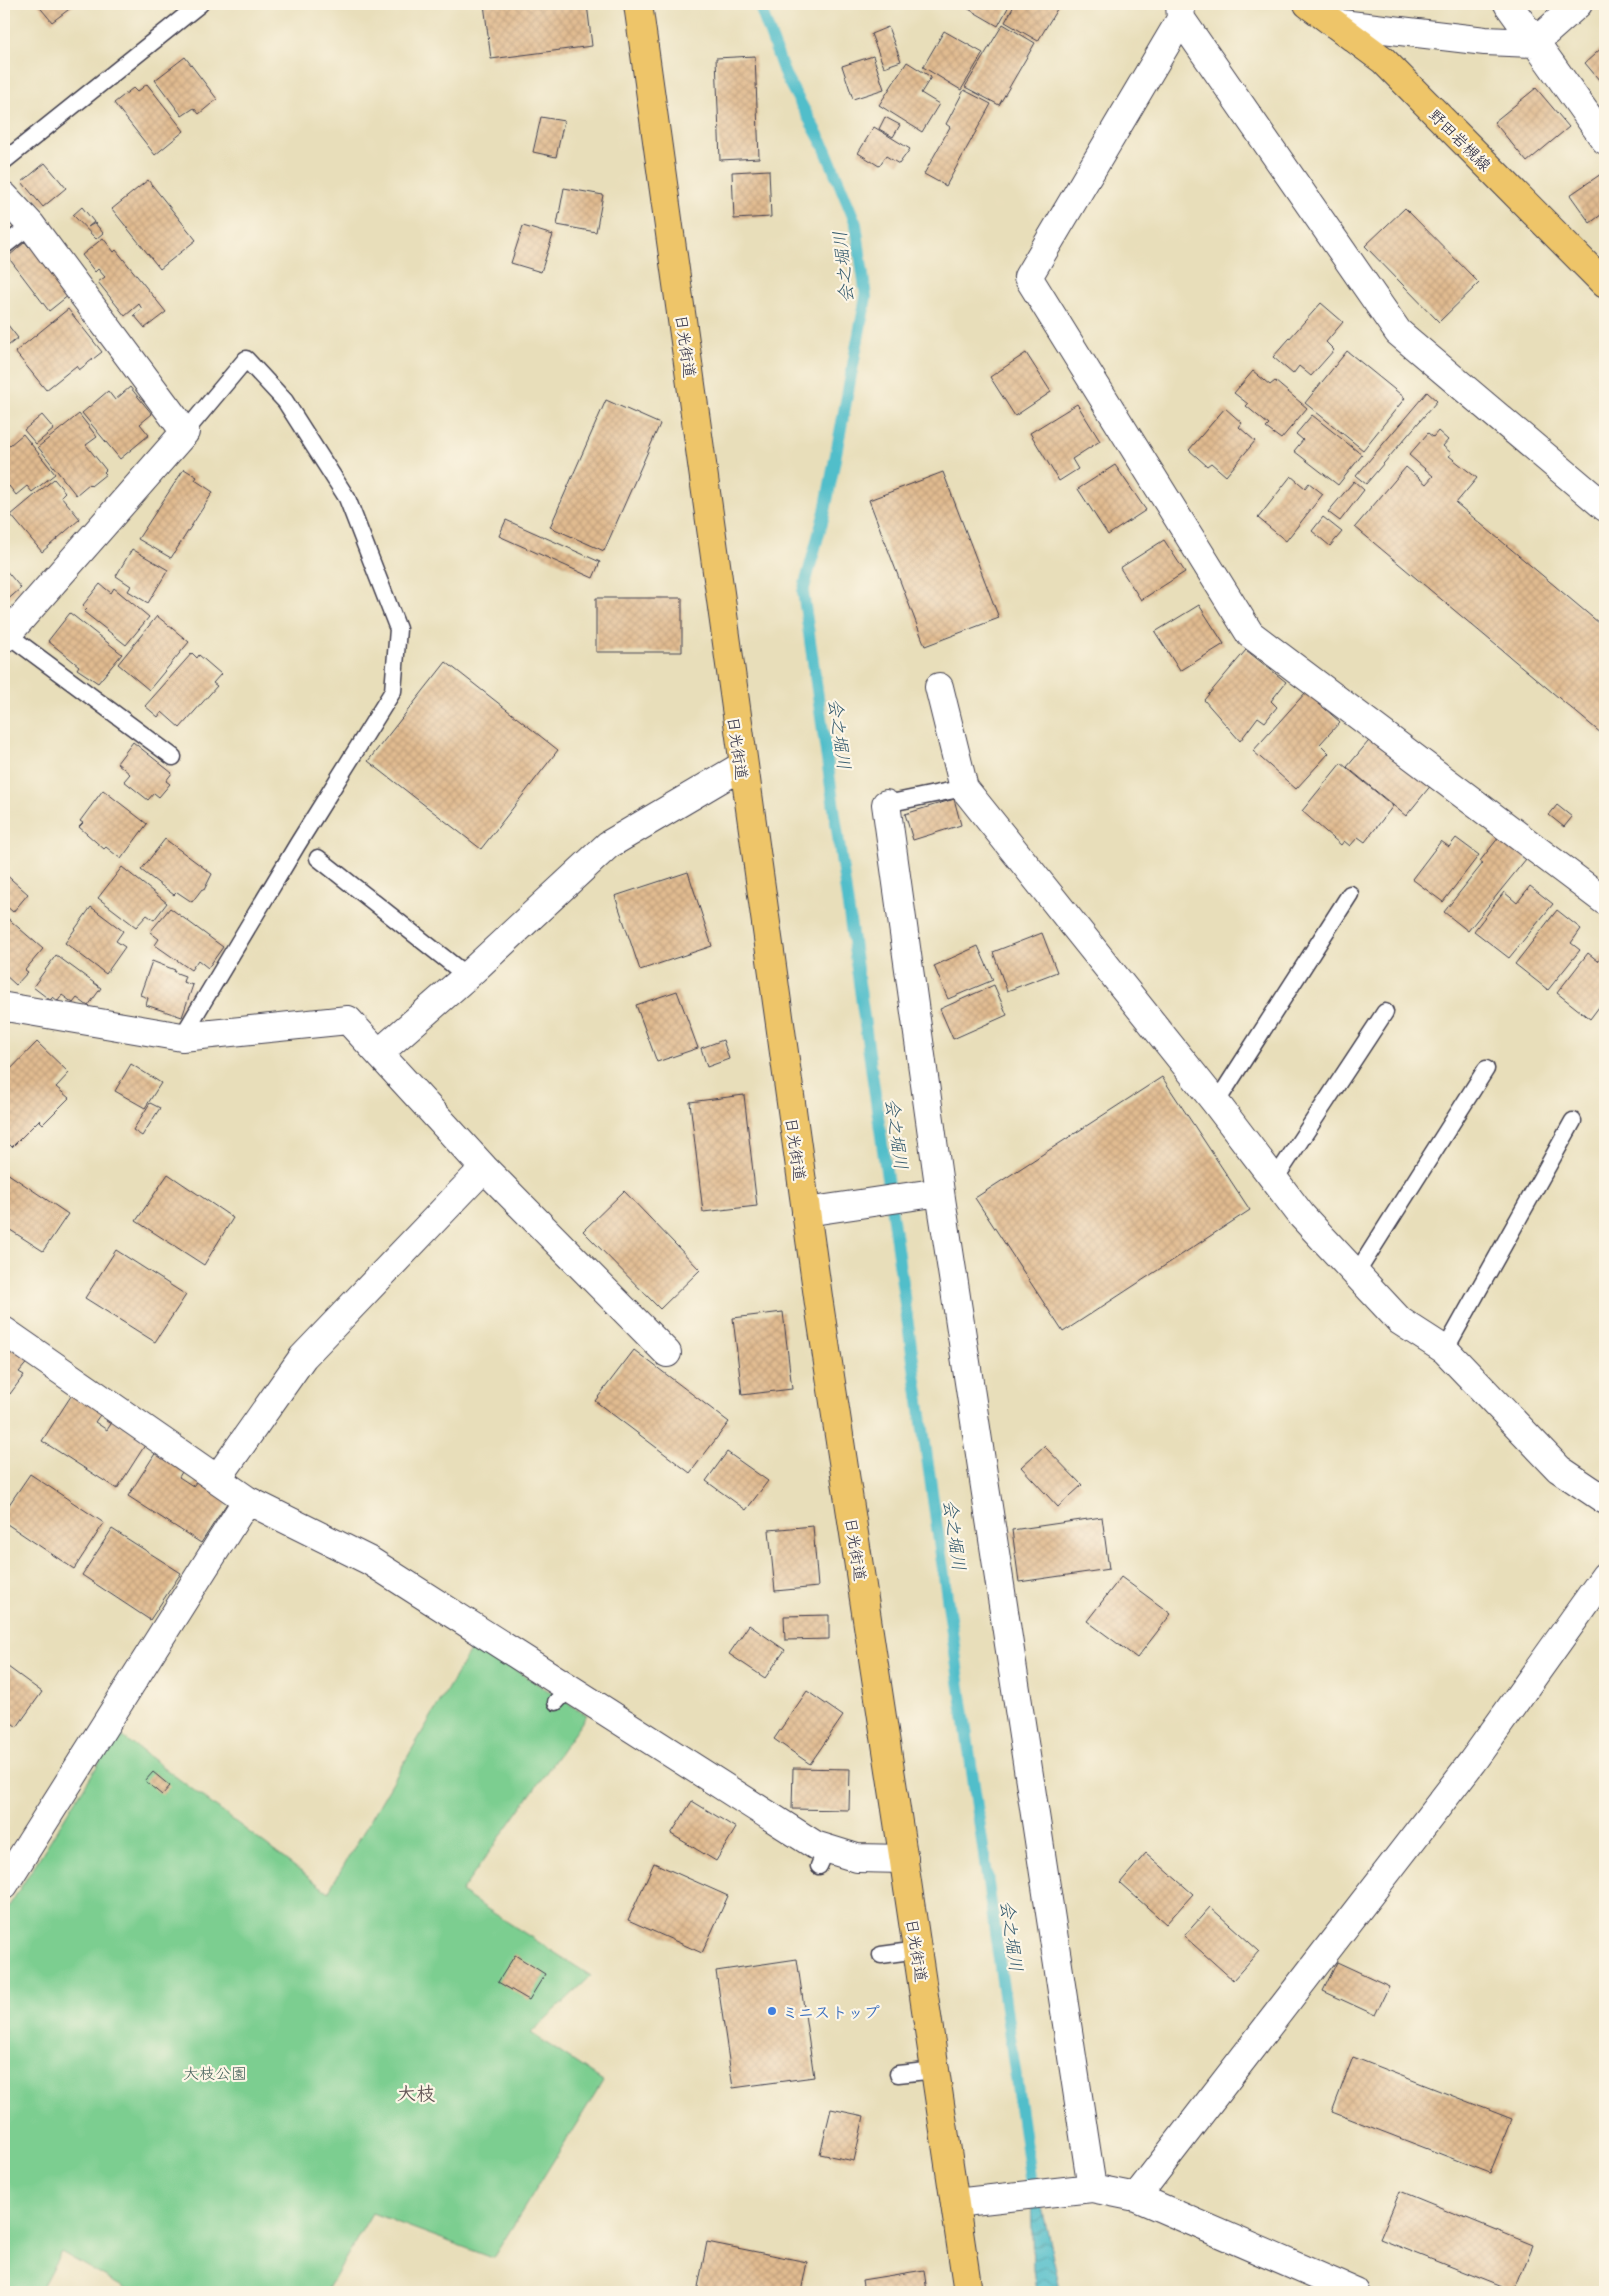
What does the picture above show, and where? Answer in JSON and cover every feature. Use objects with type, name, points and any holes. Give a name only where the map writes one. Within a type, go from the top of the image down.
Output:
[{"type":"main road","name":"日光街道","points":[[638,4],[693,390],[742,766],[806,1212],[968,2292]]},
{"type":"main road","name":"野田岩槻線","points":[[1308,4],[1383,60],[1605,284]]},
{"type":"street","points":[[1508,4],[1605,140]]},
{"type":"street","points":[[1333,23],[1485,41],[1534,43],[1578,4]]},
{"type":"street","points":[[1605,507],[1398,332],[1180,11],[1028,278],[1250,634],[1605,901]]},
{"type":"street","points":[[4,196],[31,225],[185,432],[5,636]]},
{"type":"street","points":[[938,687],[964,788],[1216,1103],[1302,1216],[1400,1321],[1446,1350],[1560,1469],[1605,1500]]},
{"type":"street","points":[[379,1053],[467,976],[608,845],[742,766]]},
{"type":"street","points":[[886,804],[932,1193],[1084,2189]]},
{"type":"street","points":[[4,1006],[182,1037],[348,1020],[484,1168],[667,1353]]},
{"type":"street","points":[[217,1479],[303,1357],[484,1168]]},
{"type":"street","points":[[806,1212],[932,1193]]},
{"type":"street","points":[[4,1330],[247,1500],[370,1561],[563,1695],[816,1845],[823,1857],[904,1860]]},
{"type":"street","points":[[4,1885],[247,1500]]},
{"type":"street","points":[[1136,2197],[1472,1762],[1605,1576]]},
{"type":"street","points":[[955,2202],[1084,2189],[1136,2197],[1355,2292]]},
{"type":"lane","points":[[4,161],[200,4]]},
{"type":"lane","points":[[4,246],[31,225]]},
{"type":"lane","points":[[182,1037],[297,845],[394,691],[398,628],[347,498],[285,401],[246,360],[185,432]]},
{"type":"lane","points":[[5,636],[173,757]]},
{"type":"lane","points":[[886,804],[964,788]]},
{"type":"lane","points":[[318,858],[467,976]]},
{"type":"lane","points":[[1216,1103],[1350,894]]},
{"type":"lane","points":[[1275,1179],[1385,1012]]},
{"type":"lane","points":[[1356,1274],[1486,1070]]},
{"type":"lane","points":[[1446,1350],[1573,1121]]},
{"type":"lane","points":[[881,1955],[918,1950]]},
{"type":"lane","points":[[898,2074],[936,2070]]},
{"type":"green space","name":"大枝公園","points":[[474,1644],[587,1715],[461,1892],[591,1976],[531,2033],[603,2081],[493,2258],[372,2213],[326,2292],[131,2292],[61,2252],[39,2292],[4,2292],[4,1914],[118,1733],[328,1892]]},
{"type":"water","points":[[1030,2154],[1060,2292],[1036,2292],[1033,2270]]},
{"type":"building","points":[[37,4],[76,4],[52,22]]},
{"type":"building","points":[[484,4],[587,4],[592,46],[491,59]]},
{"type":"building","points":[[960,4],[1010,4],[998,26]]},
{"type":"building","points":[[1015,4],[1060,4],[1038,41],[1005,22]]},
{"type":"building","points":[[1003,24],[1035,43],[999,105],[965,87]]},
{"type":"building","points":[[888,27],[901,61],[884,67],[871,34]]},
{"type":"building","points":[[944,31],[983,53],[961,90],[923,67]]},
{"type":"building","points":[[1605,45],[1605,87],[1585,63]]},
{"type":"building","points":[[755,56],[759,158],[720,160],[716,58]]},
{"type":"building","points":[[873,56],[884,89],[853,99],[842,66]]},
{"type":"building","points":[[185,57],[217,99],[199,114],[194,108],[182,116],[155,80]]},
{"type":"building","points":[[907,62],[931,77],[921,93],[939,104],[922,132],[879,105]]},
{"type":"building","points":[[147,84],[184,131],[155,155],[114,103],[133,88],[137,92]]},
{"type":"building","points":[[1536,88],[1569,127],[1527,162],[1494,122]]},
{"type":"building","points":[[964,90],[991,104],[946,186],[924,174],[950,127],[946,124]]},
{"type":"building","points":[[541,117],[564,121],[556,157],[533,152]]},
{"type":"building","points":[[885,117],[900,125],[893,137],[879,129]]},
{"type":"building","points":[[874,127],[910,149],[899,164],[886,156],[879,166],[858,153]]},
{"type":"building","points":[[45,163],[66,188],[43,207],[22,182]]},
{"type":"building","points":[[769,170],[771,217],[734,219],[732,172]]},
{"type":"building","points":[[1601,174],[1605,181],[1605,212],[1590,223],[1570,195]]},
{"type":"building","points":[[148,180],[196,240],[160,269],[112,209]]},
{"type":"building","points":[[564,188],[603,195],[596,232],[557,225]]},
{"type":"building","points":[[82,207],[94,222],[88,227],[95,223],[103,233],[96,239],[73,215]]},
{"type":"building","points":[[1405,208],[1479,283],[1439,322],[1365,246]]},
{"type":"building","points":[[523,226],[553,235],[541,272],[511,263]]},
{"type":"building","points":[[103,238],[114,252],[116,250],[166,312],[145,328],[134,315],[142,309],[139,304],[125,316],[98,282],[105,277],[98,269],[95,272],[82,255]]},
{"type":"building","points":[[25,242],[29,247],[32,245],[69,295],[49,311],[9,256]]},
{"type":"building","points":[[1321,303],[1343,322],[1326,342],[1334,350],[1311,376],[1299,366],[1293,374],[1273,357]]},
{"type":"building","points":[[68,309],[102,352],[79,370],[76,366],[46,390],[15,352]]},
{"type":"building","points":[[4,320],[18,338],[4,349]]},
{"type":"building","points":[[1347,351],[1405,398],[1363,450],[1305,403]]},
{"type":"building","points":[[1026,353],[1051,392],[1015,416],[990,377]]},
{"type":"building","points":[[1253,371],[1270,385],[1275,381],[1307,408],[1281,439],[1266,428],[1269,425],[1234,393]]},
{"type":"building","points":[[130,387],[152,414],[140,424],[149,435],[120,459],[82,413],[108,391],[115,400]]},
{"type":"building","points":[[1427,392],[1437,401],[1366,484],[1356,476]]},
{"type":"building","points":[[606,400],[660,424],[604,551],[550,527]]},
{"type":"building","points":[[1077,404],[1100,441],[1072,459],[1078,469],[1059,481],[1030,433]]},
{"type":"building","points":[[1225,408],[1242,423],[1239,427],[1255,441],[1226,476],[1211,463],[1207,466],[1189,450]]},
{"type":"building","points":[[79,414],[97,437],[86,445],[106,470],[104,472],[106,474],[91,486],[89,484],[76,495],[38,447]]},
{"type":"building","points":[[42,415],[54,429],[36,444],[24,430]]},
{"type":"building","points":[[1312,415],[1362,455],[1338,485],[1294,451],[1303,440],[1296,434]]},
{"type":"building","points":[[1438,431],[1448,440],[1443,446],[1451,453],[1449,456],[1477,478],[1456,503],[1605,628],[1605,730],[1602,734],[1355,527],[1406,467],[1426,484],[1433,476],[1409,455],[1428,433],[1433,437]]},
{"type":"building","points":[[23,434],[55,474],[32,492],[27,486],[16,495],[9,486],[4,490],[4,450]]},
{"type":"building","points":[[1115,465],[1146,510],[1108,535],[1078,489]]},
{"type":"building","points":[[184,469],[197,477],[195,480],[213,492],[171,558],[138,539]]},
{"type":"building","points":[[943,472],[999,618],[925,646],[869,500]]},
{"type":"building","points":[[1291,476],[1305,488],[1309,483],[1323,494],[1286,541],[1258,518]]},
{"type":"building","points":[[54,479],[65,492],[61,496],[80,519],[42,552],[11,515]]},
{"type":"building","points":[[1354,481],[1364,490],[1340,521],[1328,512]]},
{"type":"building","points":[[1323,517],[1342,532],[1330,546],[1312,531]]},
{"type":"building","points":[[506,520],[600,562],[593,578],[499,536]]},
{"type":"building","points":[[1164,540],[1185,572],[1141,600],[1120,568]]},
{"type":"building","points":[[132,549],[168,570],[148,603],[128,591],[131,586],[116,576]]},
{"type":"building","points":[[4,568],[21,588],[4,603]]},
{"type":"building","points":[[100,584],[111,593],[114,588],[149,617],[126,645],[84,612],[87,609],[83,605]]},
{"type":"building","points":[[596,598],[682,598],[682,652],[596,652]]},
{"type":"building","points":[[1199,605],[1224,644],[1180,671],[1155,632]]},
{"type":"building","points":[[70,613],[122,654],[98,683],[77,669],[79,666],[48,641]]},
{"type":"building","points":[[157,616],[189,642],[149,690],[118,664]]},
{"type":"building","points":[[1246,650],[1286,682],[1271,701],[1277,707],[1265,722],[1258,717],[1240,741],[1204,700]]},
{"type":"building","points":[[192,653],[197,658],[199,655],[221,674],[213,683],[217,686],[180,728],[162,712],[158,717],[145,706]]},
{"type":"building","points":[[446,662],[558,750],[481,849],[368,761]]},
{"type":"building","points":[[1306,692],[1340,722],[1320,744],[1329,753],[1296,789],[1253,751]]},
{"type":"building","points":[[1373,736],[1432,784],[1406,816],[1347,767]]},
{"type":"building","points":[[133,742],[172,773],[166,781],[170,784],[159,797],[154,793],[148,800],[124,781],[130,774],[117,763]]},
{"type":"building","points":[[1341,763],[1393,806],[1365,842],[1358,837],[1350,846],[1344,841],[1341,845],[1302,811]]},
{"type":"building","points":[[103,790],[147,824],[121,859],[106,847],[104,849],[79,827],[83,823],[80,821]]},
{"type":"building","points":[[954,799],[961,825],[913,840],[905,814]]},
{"type":"building","points":[[1557,805],[1572,817],[1564,827],[1549,815]]},
{"type":"building","points":[[1499,837],[1526,859],[1468,931],[1444,912],[1483,863],[1480,861]]},
{"type":"building","points":[[1456,838],[1479,855],[1443,902],[1412,879],[1441,841],[1449,847]]},
{"type":"building","points":[[165,839],[212,874],[204,890],[202,889],[192,902],[177,892],[174,895],[141,870]]},
{"type":"building","points":[[122,867],[167,903],[154,920],[147,915],[136,927],[98,898]]},
{"type":"building","points":[[688,872],[712,946],[640,970],[615,896]]},
{"type":"building","points":[[4,873],[28,894],[13,912],[4,904]]},
{"type":"building","points":[[1530,886],[1553,904],[1509,958],[1474,931],[1504,892],[1517,903]]},
{"type":"building","points":[[91,907],[123,931],[116,941],[125,947],[106,974],[65,943]]},
{"type":"building","points":[[170,908],[223,947],[208,968],[198,960],[191,970],[155,945],[159,939],[150,932]]},
{"type":"building","points":[[1557,910],[1581,929],[1571,943],[1580,950],[1548,990],[1515,964]]},
{"type":"building","points":[[4,915],[43,949],[25,970],[28,972],[16,985],[4,974]]},
{"type":"building","points":[[1042,933],[1057,972],[1007,991],[993,952]]},
{"type":"building","points":[[978,946],[993,980],[948,999],[934,966]]},
{"type":"building","points":[[1605,951],[1605,999],[1590,1019],[1557,993],[1588,953],[1598,961]]},
{"type":"building","points":[[56,955],[101,988],[88,1006],[77,998],[73,1003],[62,995],[58,1001],[53,997],[50,1000],[33,987]]},
{"type":"building","points":[[152,961],[175,970],[174,972],[185,976],[183,982],[193,985],[182,1017],[146,1005],[148,998],[140,995]]},
{"type":"building","points":[[994,985],[1007,1015],[953,1039],[940,1009]]},
{"type":"building","points":[[677,991],[698,1048],[657,1062],[636,1005]]},
{"type":"building","points":[[723,1040],[729,1059],[707,1067],[701,1048]]},
{"type":"building","points":[[37,1042],[69,1073],[56,1087],[69,1098],[43,1124],[39,1120],[12,1147],[4,1139],[4,1076]]},
{"type":"building","points":[[131,1064],[161,1083],[145,1108],[115,1091]]},
{"type":"building","points":[[1162,1077],[1250,1210],[1063,1332],[975,1198]]},
{"type":"building","points":[[744,1095],[757,1206],[703,1212],[690,1102]]},
{"type":"building","points":[[150,1103],[160,1108],[142,1136],[133,1130]]},
{"type":"building","points":[[4,1171],[68,1214],[43,1251],[4,1226]]},
{"type":"building","points":[[168,1174],[233,1218],[204,1265],[136,1221]]},
{"type":"building","points":[[624,1191],[700,1270],[660,1309],[583,1231]]},
{"type":"building","points":[[116,1250],[186,1295],[155,1342],[85,1298]]},
{"type":"building","points":[[783,1312],[792,1389],[742,1395],[733,1318]]},
{"type":"building","points":[[4,1342],[29,1360],[19,1372],[24,1375],[10,1394],[4,1389]]},
{"type":"building","points":[[634,1350],[729,1422],[690,1473],[595,1401]]},
{"type":"building","points":[[73,1393],[102,1412],[95,1422],[107,1430],[111,1424],[106,1421],[109,1417],[147,1442],[117,1489],[42,1441]]},
{"type":"building","points":[[1044,1446],[1082,1485],[1058,1507],[1021,1467]]},
{"type":"building","points":[[158,1449],[185,1467],[179,1477],[193,1486],[197,1481],[231,1497],[201,1543],[128,1496]]},
{"type":"building","points":[[727,1452],[768,1481],[746,1510],[706,1481]]},
{"type":"building","points":[[30,1474],[104,1523],[74,1569],[4,1522],[4,1512]]},
{"type":"building","points":[[1102,1517],[1109,1569],[1019,1582],[1012,1530]]},
{"type":"building","points":[[813,1526],[818,1587],[775,1591],[769,1530]]},
{"type":"building","points":[[112,1529],[181,1573],[150,1620],[82,1575]]},
{"type":"building","points":[[1121,1577],[1171,1614],[1137,1658],[1087,1621]]},
{"type":"building","points":[[829,1615],[829,1639],[785,1640],[784,1616]]},
{"type":"building","points":[[749,1625],[785,1650],[765,1678],[729,1654]]},
{"type":"building","points":[[8,1667],[42,1692],[17,1727],[4,1717],[4,1673]]},
{"type":"building","points":[[807,1691],[843,1716],[810,1764],[774,1739]]},
{"type":"building","points":[[793,1768],[850,1769],[849,1810],[792,1809]]},
{"type":"building","points":[[153,1772],[170,1786],[162,1795],[145,1781]]},
{"type":"building","points":[[692,1801],[736,1828],[716,1861],[671,1834]]},
{"type":"building","points":[[1146,1853],[1193,1894],[1166,1924],[1120,1883]]},
{"type":"building","points":[[654,1863],[728,1896],[702,1953],[628,1920]]},
{"type":"building","points":[[1210,1907],[1259,1951],[1233,1980],[1184,1936]]},
{"type":"building","points":[[515,1955],[545,1974],[529,2000],[498,1982]]},
{"type":"building","points":[[797,1959],[814,2077],[733,2088],[716,1971]]},
{"type":"building","points":[[1337,1962],[1389,1986],[1375,2015],[1323,1991]]},
{"type":"building","points":[[1353,2057],[1512,2119],[1490,2173],[1332,2112]]},
{"type":"building","points":[[831,2109],[864,2116],[854,2161],[820,2154]]},
{"type":"building","points":[[1400,2191],[1533,2245],[1514,2292],[1380,2239]]},
{"type":"building","points":[[707,2242],[807,2262],[801,2292],[697,2292]]},
{"type":"building","points":[[924,2270],[927,2292],[864,2292],[862,2280]]},
{"type":"waterway","name":"会之堀川","points":[[759,4],[785,75],[824,146],[856,224],[866,297],[825,511],[803,592],[1033,2197]]},
{"type":"place","name":"ミニストップ","points":[[772,2011]]},
{"type":"district","name":"大枝","points":[[416,2092]]}]
